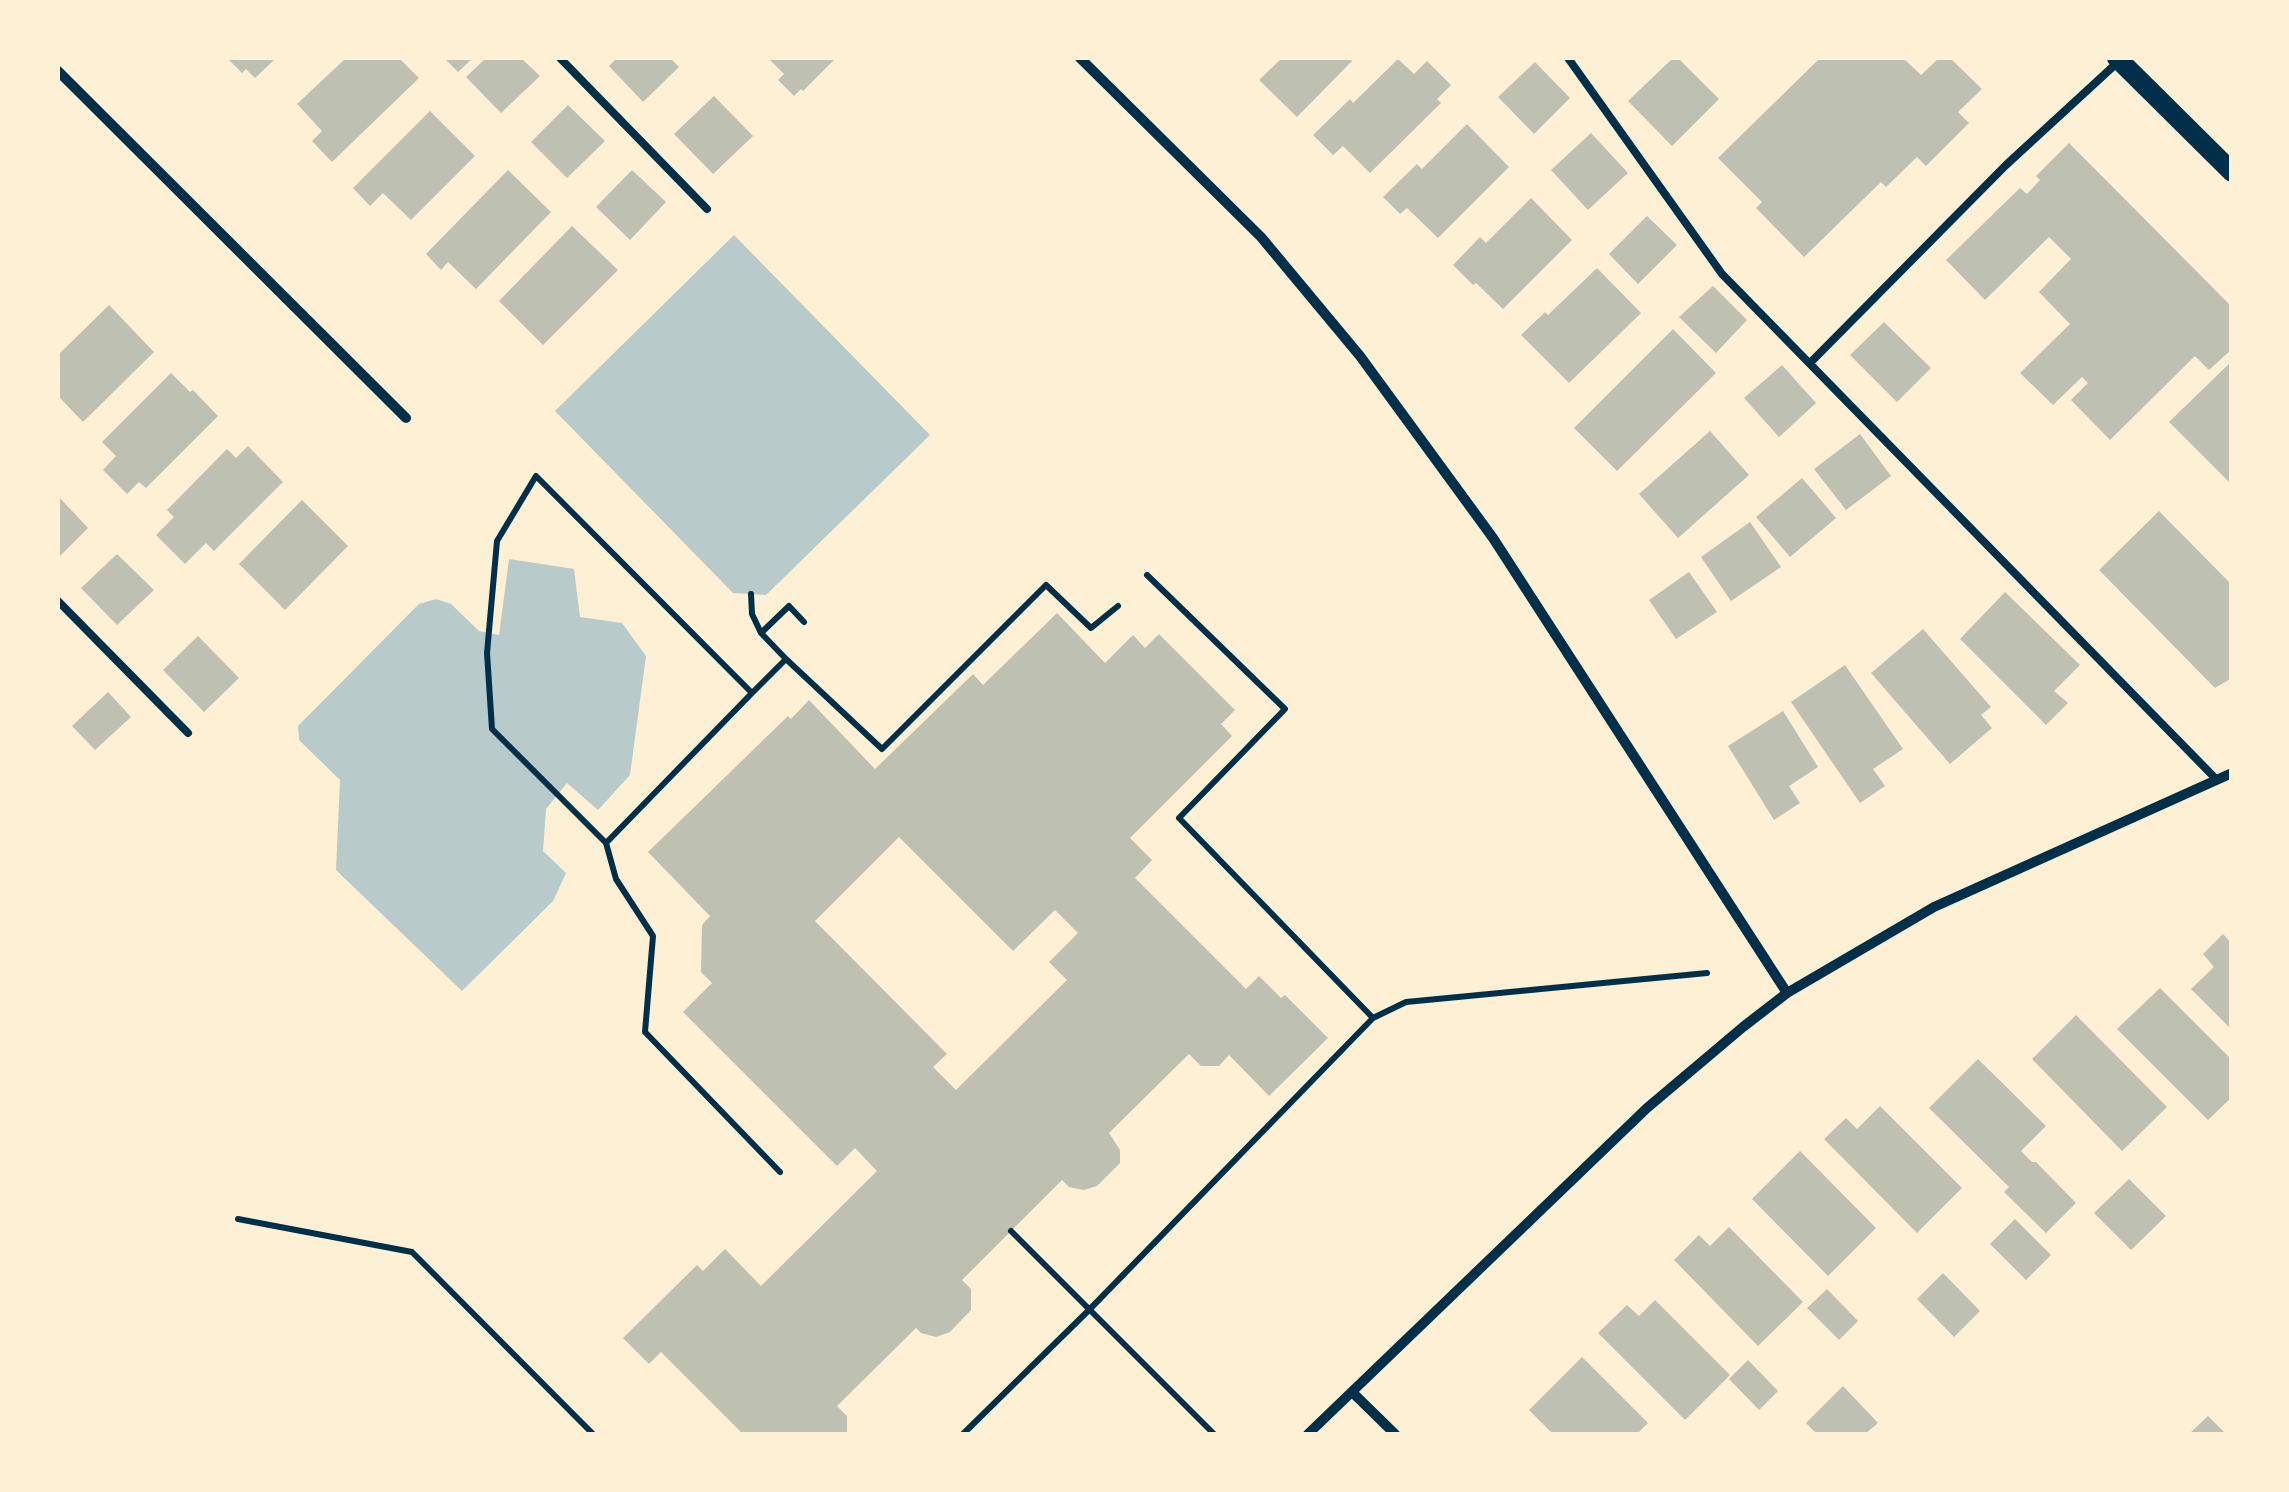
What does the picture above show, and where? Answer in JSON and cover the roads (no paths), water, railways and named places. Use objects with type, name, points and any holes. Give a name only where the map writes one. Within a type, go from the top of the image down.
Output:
[{"type":"main road","points":[[2119,59],[2232,172]]},
{"type":"street","points":[[1080,58],[1261,236],[1360,356],[1493,538],[1787,993]]},
{"type":"street","points":[[58,71],[406,418]]},
{"type":"street","points":[[1308,1434],[1647,1108],[1787,993],[1934,908],[2226,778]]},
{"type":"street","points":[[1352,1392],[1395,1434]]},
{"type":"lane","points":[[560,58],[707,209]]},
{"type":"lane","points":[[1568,58],[1722,274],[2226,778]]},
{"type":"lane","points":[[1810,362],[2006,164],[2119,59]]},
{"type":"lane","points":[[58,602],[188,733]]}]
